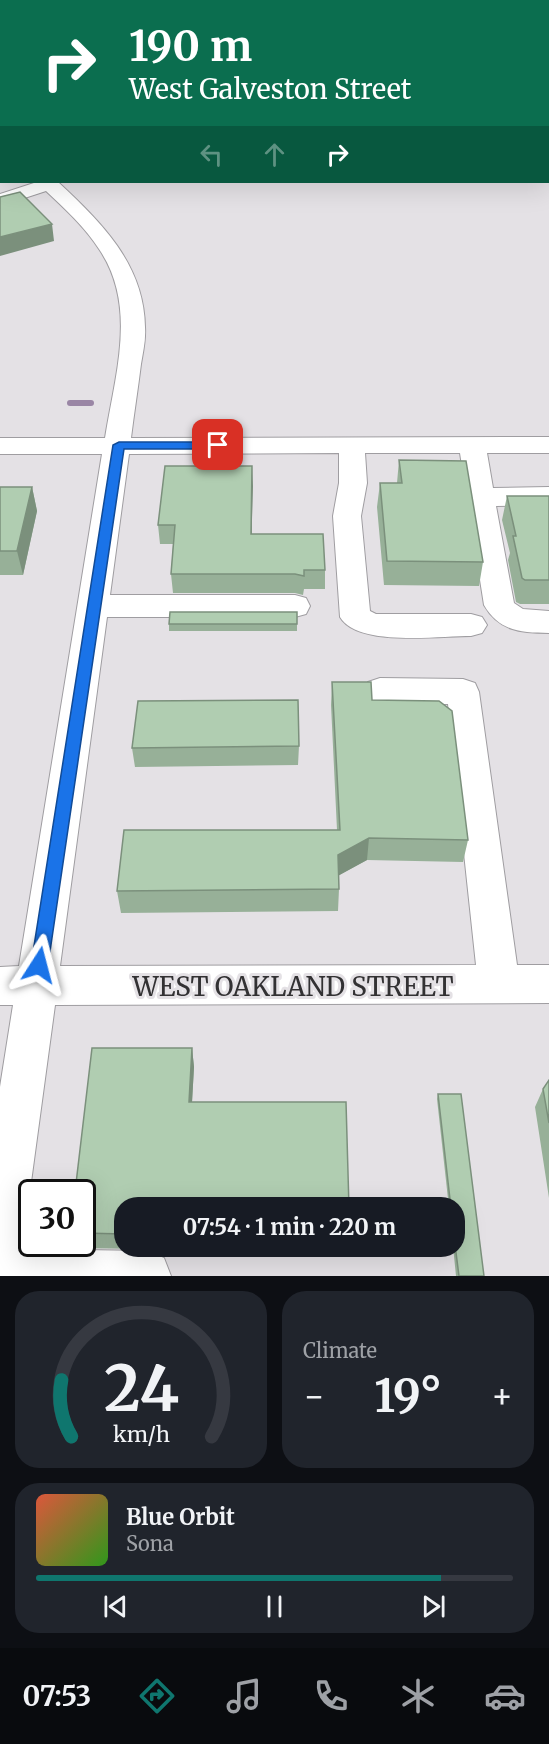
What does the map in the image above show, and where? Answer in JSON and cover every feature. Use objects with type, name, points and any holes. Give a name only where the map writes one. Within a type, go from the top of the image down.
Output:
[{"type":"street","points":[[0,200],[48,183],[103,236],[124,270],[130,291],[135,330],[94,606],[18,986],[0,1234]]},
{"type":"street","points":[[352,445],[353,483],[347,516],[355,617],[372,625],[471,625]]},
{"type":"street","points":[[472,445],[501,610],[522,620],[549,622]]},
{"type":"street","points":[[0,446],[549,445]]},
{"type":"street","points":[[480,497],[549,496]]},
{"type":"street","points":[[94,606],[295,606]]},
{"type":"street","points":[[380,691],[462,692],[499,984]]},
{"type":"street","name":"WEST OAKLAND STREET","points":[[18,986],[549,984]]},
{"type":"street","points":[[0,1274],[147,1275]]},
{"type":"building","points":[[20,192],[52,224],[0,237],[0,197]]},
{"type":"building","points":[[399,460],[466,461],[483,562],[387,561],[380,483],[402,483]]},
{"type":"building","points":[[165,466],[252,466],[251,534],[323,534],[325,570],[304,570],[304,576],[295,574],[171,574],[175,525],[158,525]]},
{"type":"building","points":[[0,487],[32,487],[17,551],[0,551]]},
{"type":"building","points":[[507,496],[549,496],[549,580],[522,578]]},
{"type":"building","points":[[170,612],[297,612],[297,624],[169,624]]},
{"type":"building","points":[[332,682],[371,682],[372,700],[439,701],[452,711],[468,840],[369,838],[338,855],[339,889],[117,891],[124,830],[340,830]]},
{"type":"building","points":[[298,700],[299,746],[132,748],[138,701]]},
{"type":"building","points":[[92,1048],[192,1048],[189,1102],[346,1102],[349,1197],[114,1197],[114,1234],[96,1233],[96,1179],[77,1179]]},
{"type":"building","points":[[549,1080],[549,1123],[543,1089]]},
{"type":"building","points":[[438,1094],[461,1094],[484,1276],[459,1276],[457,1257],[465,1257],[465,1197],[450,1197]]},
{"type":"waterway","points":[[70,403],[91,403]]},
{"type":"route","points":[[39,965],[119,445],[218,445]]}]
